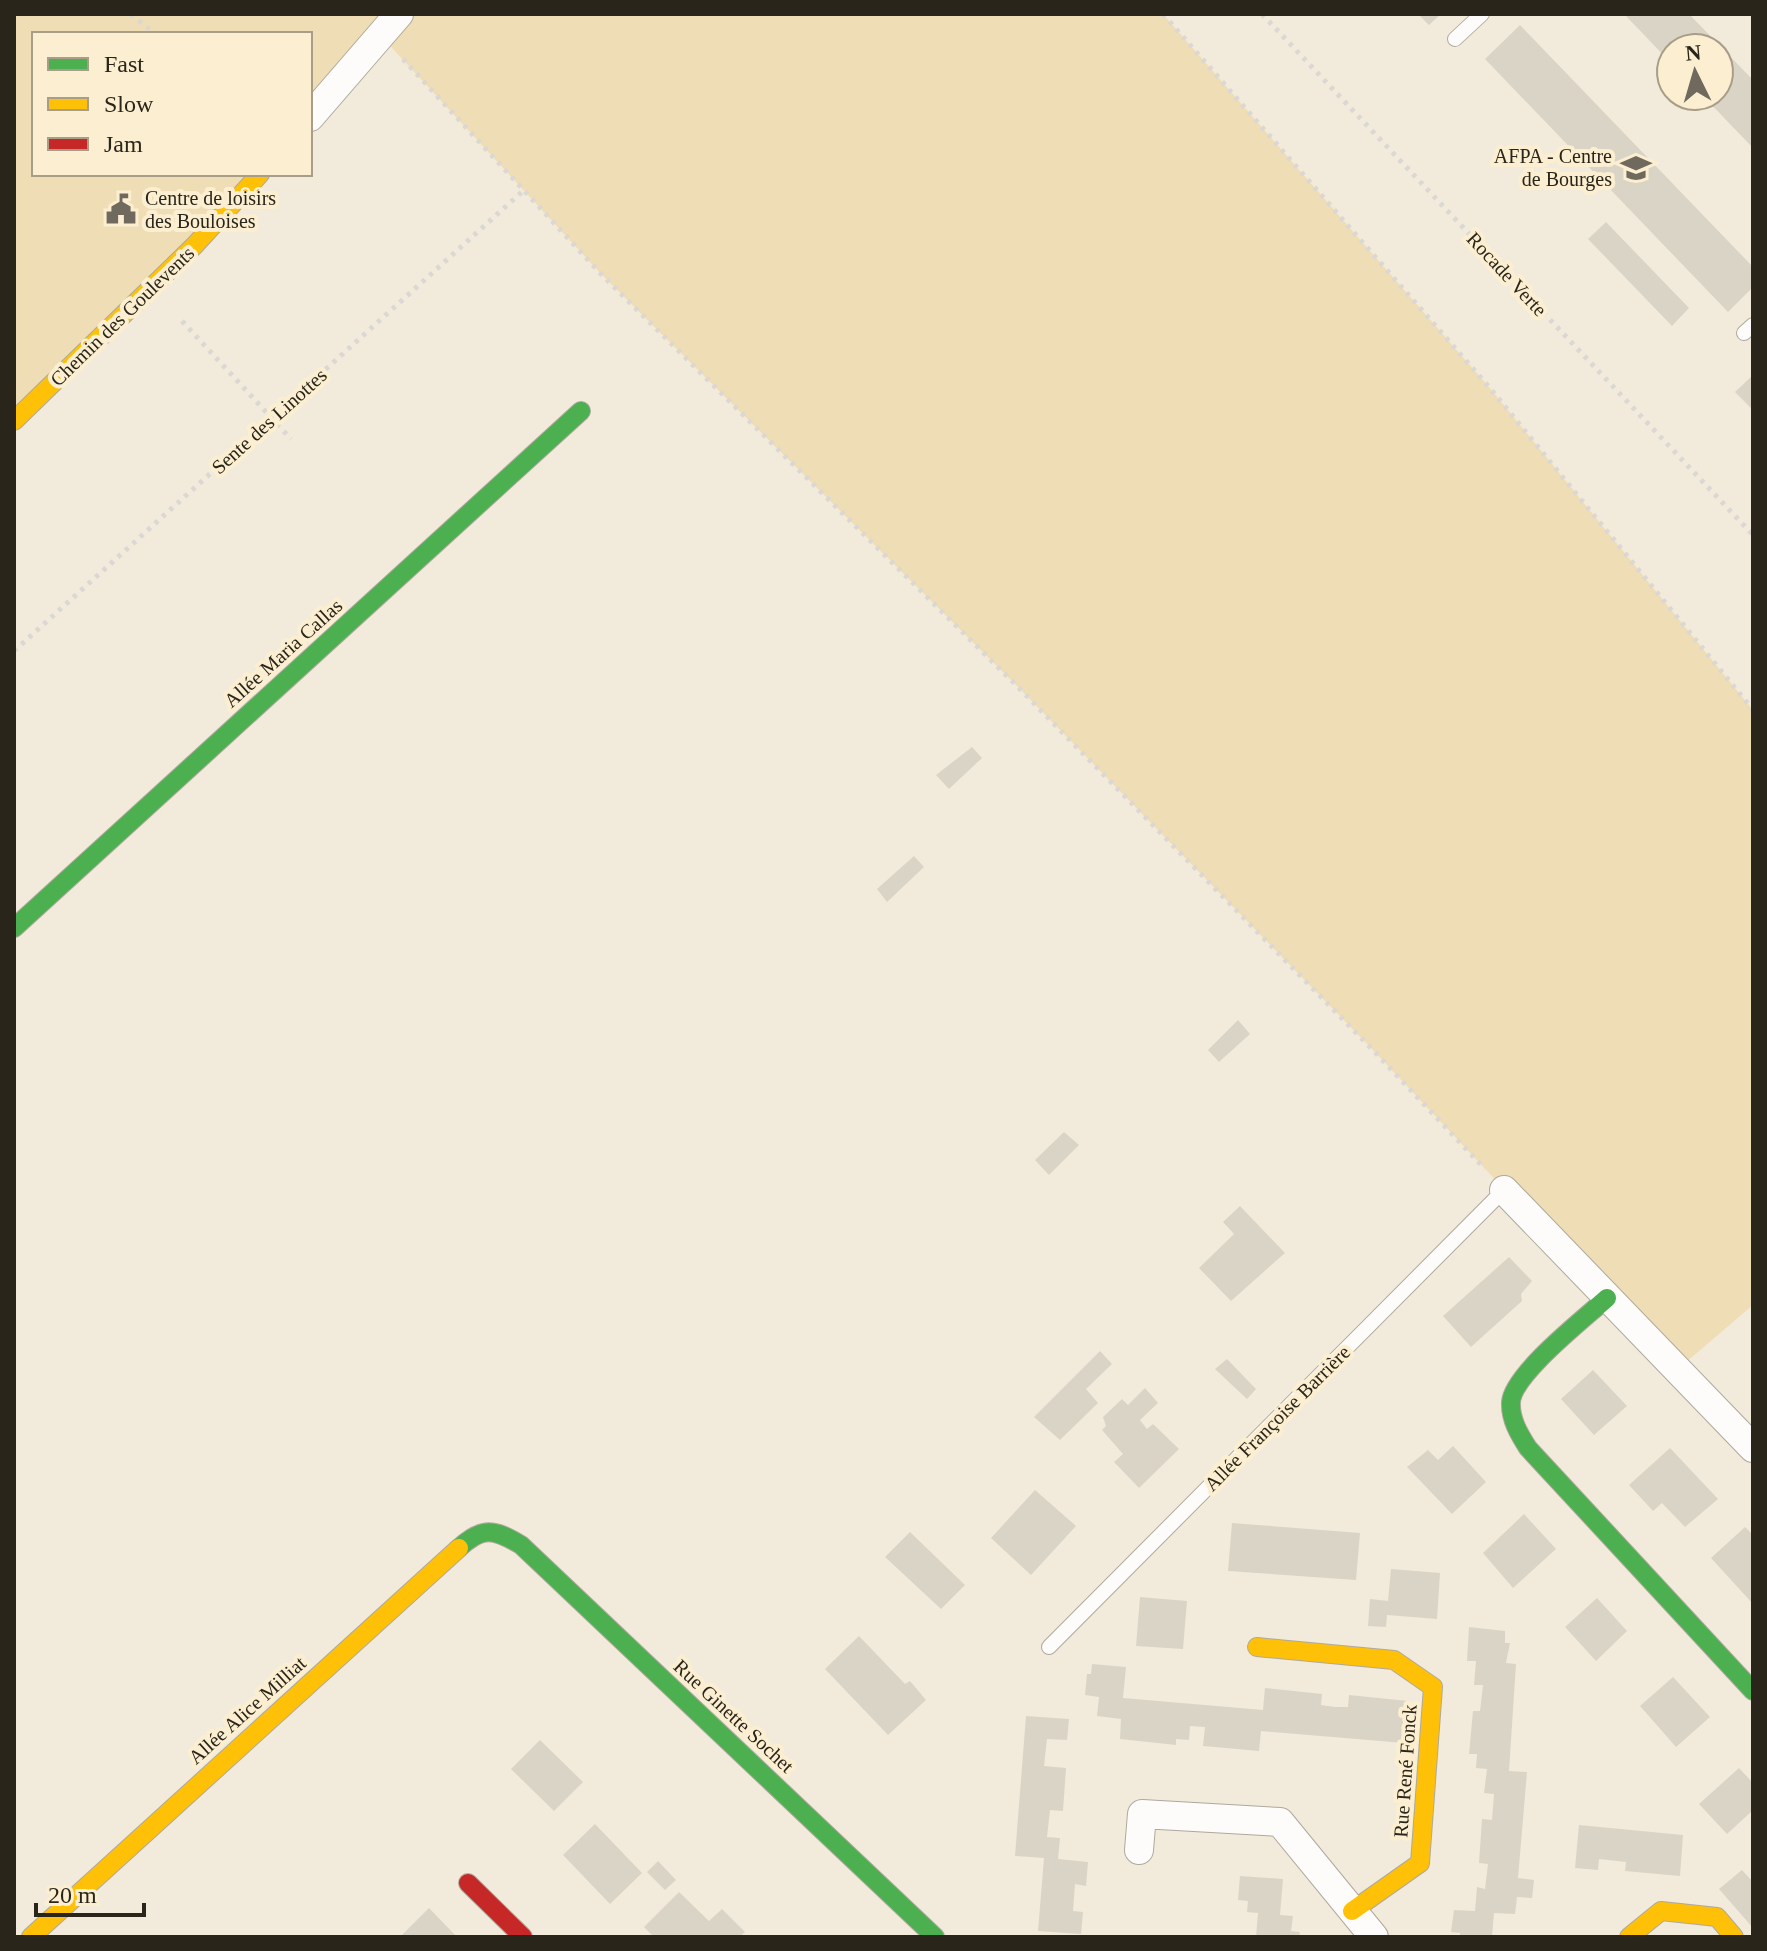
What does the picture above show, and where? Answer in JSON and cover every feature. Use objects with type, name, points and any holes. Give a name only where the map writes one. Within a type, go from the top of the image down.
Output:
[{"type":"street","points":[[312,115],[399,14]]},
{"type":"street","name":"Chemin des Goulevents","points":[[14,421],[195,245],[258,176]]},
{"type":"street","name":"Allée Maria Callas","points":[[14,928],[581,411]]},
{"type":"street","points":[[1504,1190],[1753,1448]]},
{"type":"street","points":[[1607,1298],[1527,1372],[1512,1392],[1510,1405],[1518,1434],[1753,1691]]},
{"type":"street","name":"Allée Alice Milliat","points":[[31,1937],[473,1535],[499,1532]]},
{"type":"street","name":"Rue Ginette Sochet","points":[[499,1532],[521,1545],[935,1937]]},
{"type":"street","name":"Rue René Fonck","points":[[1257,1647],[1394,1660],[1433,1687],[1420,1863],[1352,1911]]},
{"type":"street","points":[[1139,1850],[1142,1814],[1280,1822],[1374,1937]]},
{"type":"street","points":[[468,1883],[523,1937]]},
{"type":"street","points":[[1629,1937],[1661,1911],[1717,1917],[1734,1937]]},
{"type":"lane","points":[[1455,39],[1482,14]]},
{"type":"lane","name":"Allée Françoise Barrière","points":[[1049,1647],[1504,1190]]},
{"type":"path","points":[[131,14],[153,32]]},
{"type":"path","points":[[1163,14],[1489,387],[1753,710]]},
{"type":"path","name":"Rocade Verte","points":[[1262,14],[1753,535]]},
{"type":"path","points":[[380,35],[601,274],[1028,697],[1371,1048],[1504,1190]]},
{"type":"path","name":"Sente des Linottes","points":[[14,651],[524,190]]},
{"type":"path","points":[[182,321],[291,439]]},
{"type":"shaded area","name":"Centre de loisirs des Bouloises","points":[[14,14],[382,14],[312,95],[312,32],[32,32],[32,176],[258,176],[14,421]]},
{"type":"shaded area","points":[[399,14],[1163,14],[1489,387],[1753,710],[1753,1305],[1678,1369],[1371,1048],[1017,686],[601,274],[380,35]]},
{"type":"building","points":[[1418,14],[1441,14],[1429,25]]},
{"type":"building","points":[[1624,14],[1689,14],[1706,32],[1655,32],[1655,46]]},
{"type":"building","points":[[1520,25],[1753,267],[1753,287],[1728,312],[1485,59]]},
{"type":"building","points":[[1735,61],[1753,80],[1753,148],[1718,112],[1735,112]]},
{"type":"building","points":[[1606,222],[1689,308],[1672,326],[1588,239]]},
{"type":"building","points":[[1753,375],[1753,410],[1735,392]]},
{"type":"building","points":[[972,747],[982,758],[949,789],[936,775]]},
{"type":"building","points":[[914,856],[924,867],[887,902],[877,889]]},
{"type":"building","points":[[1238,1020],[1250,1034],[1219,1062],[1208,1050]]},
{"type":"building","points":[[1064,1132],[1079,1145],[1049,1175],[1035,1160]]},
{"type":"building","points":[[1240,1206],[1285,1253],[1231,1301],[1199,1268],[1234,1234],[1223,1222]]},
{"type":"building","points":[[1509,1257],[1532,1281],[1521,1294],[1522,1301],[1471,1347],[1443,1316]]},
{"type":"building","points":[[1100,1351],[1112,1364],[1086,1389],[1098,1403],[1060,1440],[1034,1417]]},
{"type":"building","points":[[1227,1359],[1256,1389],[1247,1399],[1215,1369]]},
{"type":"building","points":[[1593,1370],[1627,1406],[1594,1435],[1561,1399]]},
{"type":"building","points":[[1145,1388],[1158,1403],[1140,1420],[1147,1429],[1153,1424],[1179,1449],[1139,1488],[1114,1462],[1123,1454],[1102,1430],[1106,1426],[1103,1417],[1122,1399],[1128,1405]]},
{"type":"building","points":[[1453,1446],[1486,1482],[1452,1514],[1407,1467],[1428,1450],[1438,1460]]},
{"type":"building","points":[[1670,1448],[1718,1499],[1685,1527],[1662,1503],[1653,1511],[1629,1485]]},
{"type":"building","points":[[1035,1490],[1076,1526],[1031,1575],[991,1538]]},
{"type":"building","points":[[1524,1514],[1556,1549],[1513,1588],[1483,1553]]},
{"type":"building","points":[[1232,1523],[1360,1533],[1356,1580],[1228,1571]]},
{"type":"building","points":[[1745,1527],[1753,1535],[1753,1604],[1711,1558]]},
{"type":"building","points":[[910,1532],[965,1585],[941,1609],[885,1557]]},
{"type":"building","points":[[1391,1569],[1440,1573],[1437,1619],[1387,1615],[1386,1627],[1368,1626],[1370,1599],[1388,1601]]},
{"type":"building","points":[[1140,1597],[1187,1601],[1183,1649],[1136,1646]]},
{"type":"building","points":[[1597,1598],[1627,1631],[1596,1661],[1565,1627]]},
{"type":"building","points":[[1469,1627],[1505,1631],[1505,1643],[1510,1643],[1506,1663],[1516,1664],[1509,1771],[1527,1772],[1518,1878],[1534,1880],[1532,1898],[1517,1897],[1515,1914],[1494,1913],[1492,1937],[1460,1937],[1460,1933],[1451,1932],[1454,1910],[1475,1911],[1477,1887],[1485,1889],[1488,1864],[1479,1863],[1482,1819],[1492,1820],[1494,1794],[1484,1793],[1487,1769],[1476,1768],[1477,1754],[1469,1754],[1473,1711],[1480,1711],[1483,1685],[1474,1685],[1476,1661],[1467,1661]]},
{"type":"building","points":[[859,1636],[905,1684],[910,1681],[926,1700],[888,1735],[825,1669]]},
{"type":"building","points":[[1092,1664],[1126,1667],[1123,1698],[1263,1710],[1265,1688],[1322,1694],[1321,1705],[1335,1707],[1348,1707],[1349,1695],[1408,1701],[1404,1743],[1261,1731],[1259,1751],[1203,1746],[1205,1727],[1190,1726],[1189,1740],[1176,1739],[1176,1745],[1120,1739],[1121,1719],[1097,1716],[1099,1697],[1085,1695],[1087,1674],[1091,1674]]},
{"type":"building","points":[[1673,1677],[1710,1717],[1676,1747],[1640,1706]]},
{"type":"building","points":[[1026,1716],[1069,1719],[1067,1740],[1047,1739],[1044,1766],[1066,1768],[1063,1811],[1050,1810],[1047,1837],[1060,1838],[1058,1859],[1088,1862],[1086,1886],[1075,1884],[1073,1911],[1083,1912],[1081,1934],[1038,1931],[1044,1858],[1015,1856]]},
{"type":"building","points":[[540,1740],[583,1782],[554,1811],[511,1769]]},
{"type":"building","points":[[1739,1768],[1753,1783],[1753,1810],[1727,1834],[1699,1804]]},
{"type":"building","points":[[595,1824],[642,1873],[610,1904],[563,1855]]},
{"type":"building","points":[[1579,1825],[1683,1835],[1680,1876],[1625,1871],[1626,1862],[1599,1859],[1598,1870],[1575,1868]]},
{"type":"building","points":[[658,1861],[676,1880],[665,1890],[647,1872]]},
{"type":"building","points":[[1742,1870],[1753,1882],[1753,1928],[1719,1889]]},
{"type":"building","points":[[1240,1876],[1283,1879],[1280,1915],[1293,1916],[1291,1931],[1300,1932],[1299,1937],[1256,1937],[1258,1913],[1247,1912],[1248,1901],[1238,1900]]},
{"type":"building","points":[[679,1892],[709,1921],[722,1909],[745,1932],[739,1937],[654,1937],[644,1927]]},
{"type":"building","points":[[429,1908],[457,1937],[400,1937]]},
{"type":"traffic: fast","points":[[14,928],[581,411]]},
{"type":"traffic: fast","points":[[1607,1298],[1536,1362],[1515,1390],[1511,1408],[1518,1432],[1528,1448],[1753,1691]]},
{"type":"traffic: fast","points":[[459,1548],[475,1536],[489,1532],[521,1545],[935,1937]]},
{"type":"traffic: slow","points":[[14,421],[195,245],[258,176]]},
{"type":"traffic: slow","points":[[31,1937],[459,1548]]},
{"type":"traffic: slow","points":[[1257,1647],[1394,1660],[1433,1687],[1420,1863],[1352,1911]]},
{"type":"traffic: slow","points":[[1629,1937],[1661,1911],[1717,1917],[1734,1937]]},
{"type":"traffic: jam","points":[[468,1883],[523,1937]]},
{"type":"place","name":"AFPA - Centre de Bourges","points":[[1636,168]]},
{"type":"place","name":"Centre de loisirs des Bouloises","points":[[121,209]]}]
